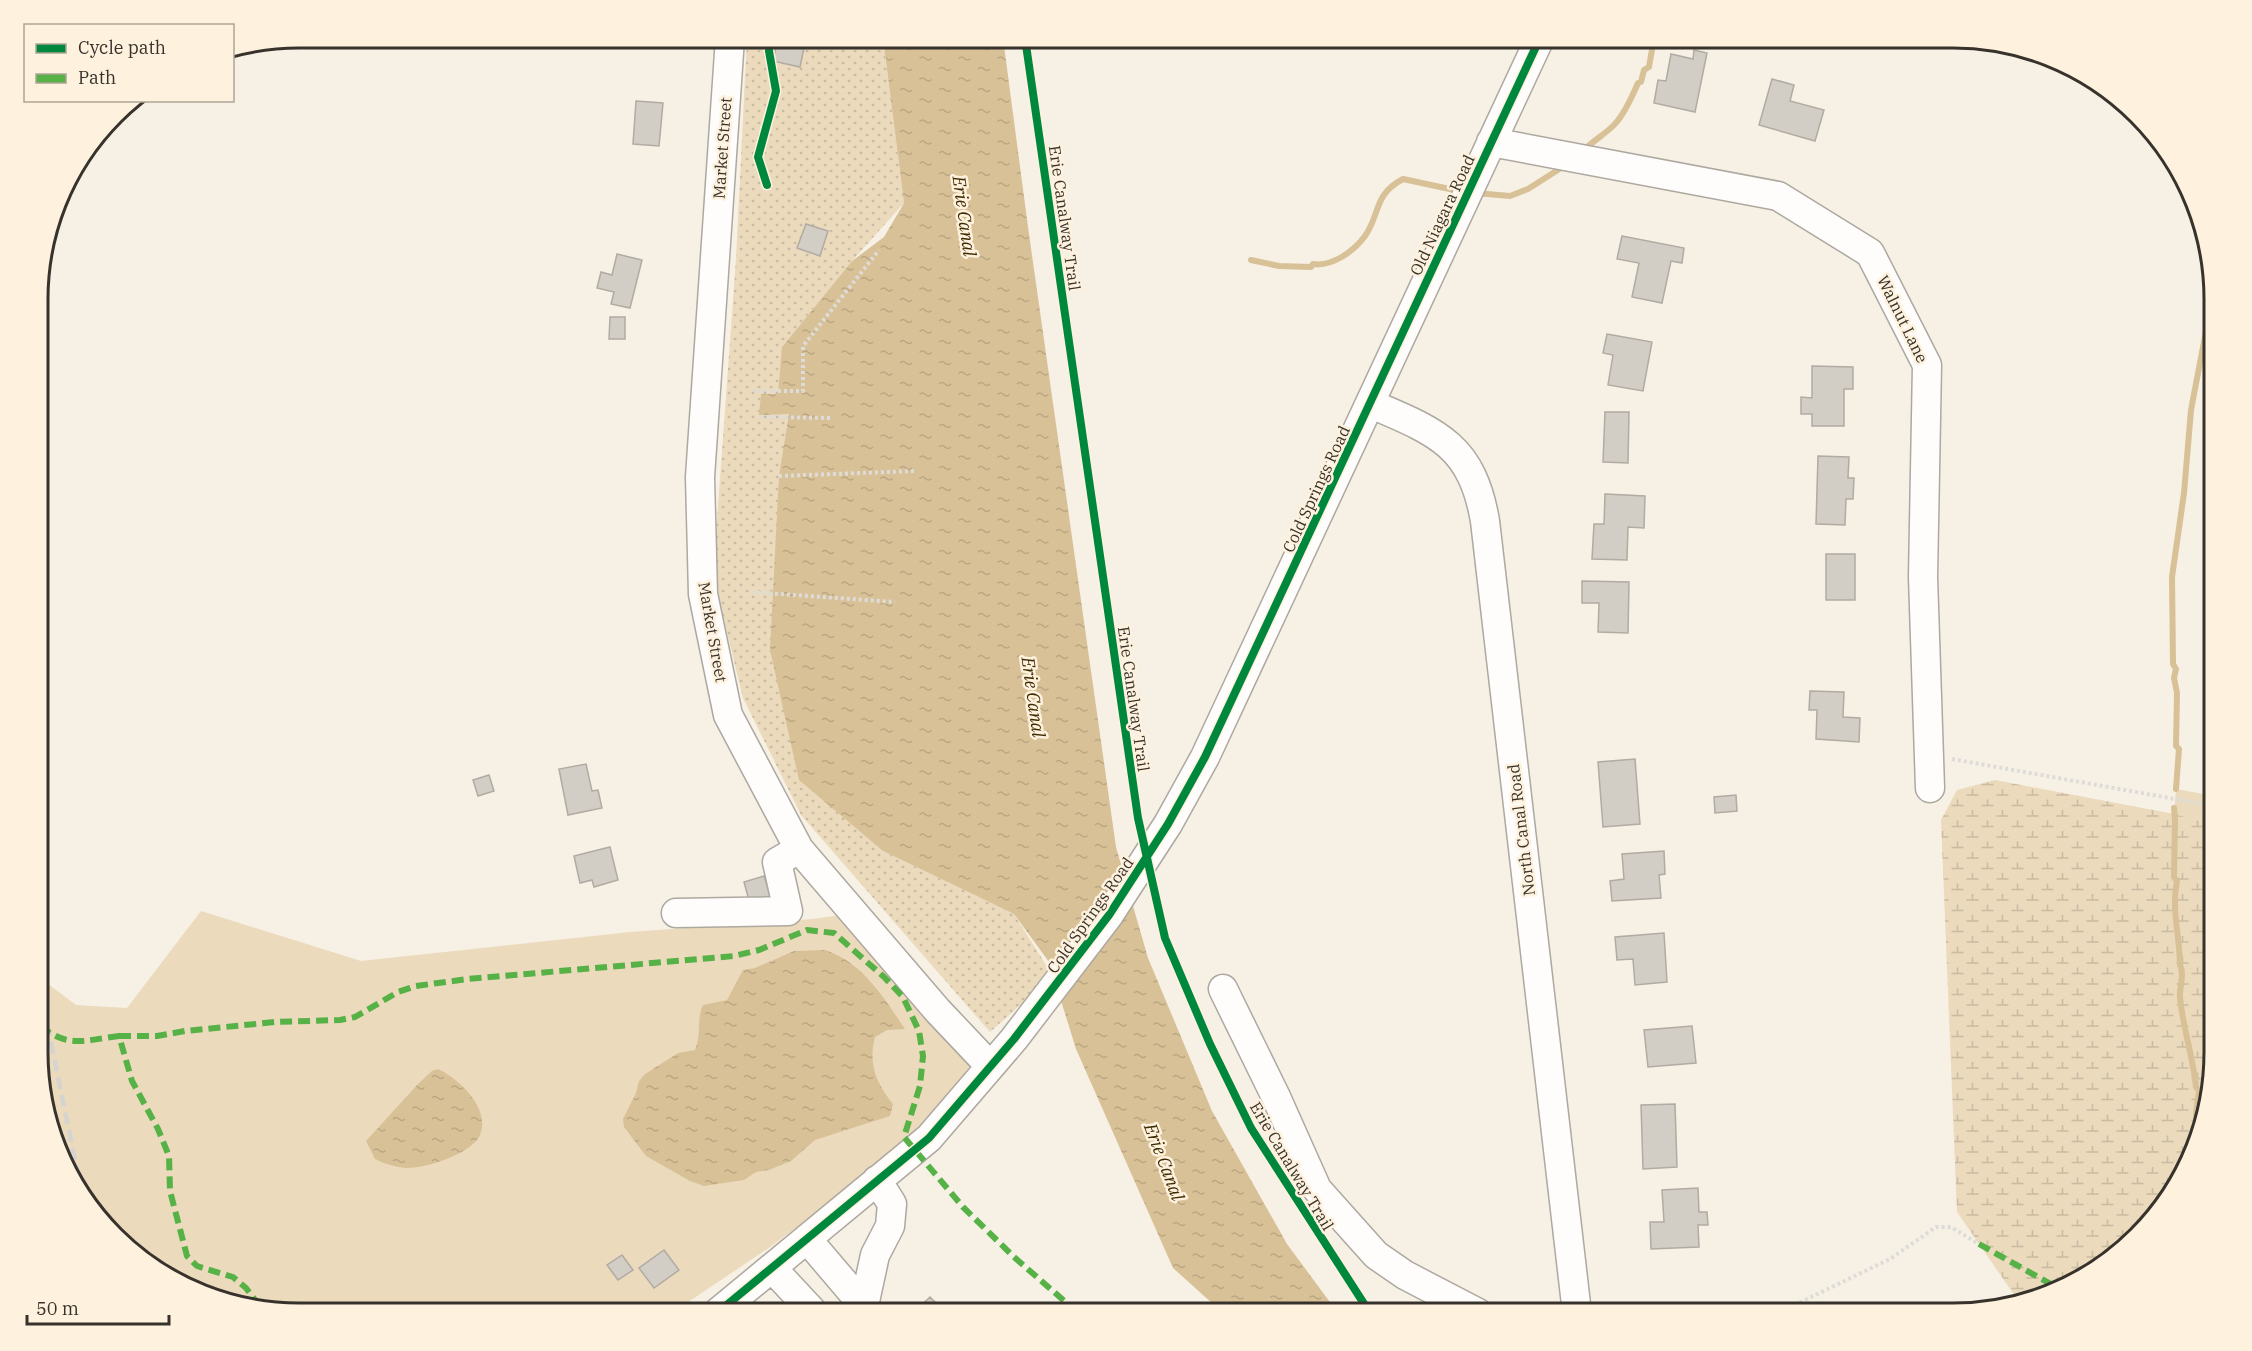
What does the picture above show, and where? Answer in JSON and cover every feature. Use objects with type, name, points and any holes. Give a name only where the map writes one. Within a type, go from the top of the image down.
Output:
[{"type":"street","name":"Market Street","points":[[729,48],[700,477],[703,594],[728,715],[799,849],[938,1011],[990,1066]]},
{"type":"street","name":"Old Niagara Road","points":[[1371,404],[1535,48]]},
{"type":"street","name":"Walnut Lane","points":[[1491,142],[1778,196],[1870,254],[1927,365],[1923,577],[1930,788]]},
{"type":"street","name":"Cold Springs Road","points":[[729,1303],[928,1138],[1014,1039],[1109,915],[1168,824],[1205,757],[1371,404]]},
{"type":"street","name":"North Canal Road","points":[[1371,404],[1412,421],[1446,443],[1469,469],[1480,494],[1487,533],[1576,1303]]},
{"type":"street","points":[[676,913],[788,911],[777,862],[799,849]]},
{"type":"street","points":[[1223,989],[1276,1097],[1317,1189],[1376,1255],[1405,1275],[1459,1303]]},
{"type":"street","points":[[862,1303],[874,1255],[890,1226],[892,1204],[877,1180]]},
{"type":"street","points":[[807,1239],[855,1303]]},
{"type":"street","points":[[772,1268],[805,1303]]},
{"type":"path","points":[[754,391],[803,391],[803,346],[879,250]]},
{"type":"path","points":[[762,417],[832,418]]},
{"type":"path","points":[[779,476],[915,471]]},
{"type":"path","points":[[751,592],[895,602]]},
{"type":"path","points":[[1929,755],[2204,804]]},
{"type":"path","points":[[1799,1303],[1890,1259],[1936,1227],[1951,1227],[1979,1244]]},
{"type":"green space","points":[[747,48],[884,48],[904,203],[852,261],[782,347],[883,851],[1014,914],[1053,976],[990,1032],[801,815],[743,698],[713,575],[736,259]]},
{"type":"green space","points":[[1995,780],[2204,822],[2204,1052],[2199,1101],[2185,1148],[2152,1205],[2118,1241],[2092,1261],[2064,1277],[2034,1290],[2014,1295],[1957,1212],[1941,820],[1957,790]]},
{"type":"green space","points":[[2176,789],[2204,794],[2204,822],[2174,814]]},
{"type":"green space","points":[[201,911],[361,961],[630,932],[813,919],[854,913],[972,1063],[936,1113],[886,1160],[770,1247],[687,1303],[299,1303],[266,1301],[218,1290],[203,1284],[173,1269],[146,1251],[100,1205],[74,1163],[61,1133],[50,1085],[48,984],[76,1005],[127,1008]]},
{"type":"water","name":"Erie Canal","points":[[884,48],[1004,48],[1116,847],[1148,958],[1212,1111],[1287,1244],[1331,1303],[1212,1303],[1173,1268],[1076,1049],[1049,962],[1014,914],[883,851],[799,780],[770,650],[779,476],[789,414],[759,415],[761,394],[778,394],[782,347],[852,261],[884,237],[904,203]]},
{"type":"water","points":[[824,950],[838,955],[861,972],[880,993],[905,1029],[887,1030],[875,1037],[873,1047],[875,1073],[893,1104],[890,1116],[815,1140],[791,1161],[769,1170],[756,1172],[744,1180],[704,1186],[690,1181],[646,1156],[624,1127],[623,1119],[636,1093],[639,1081],[645,1074],[678,1053],[695,1050],[703,1005],[727,1000],[743,970],[755,968],[794,951]]},
{"type":"water","points":[[438,1069],[463,1087],[477,1105],[482,1125],[476,1142],[448,1159],[414,1168],[394,1166],[375,1159],[366,1141],[418,1084],[432,1071]]},
{"type":"building","points":[[776,48],[804,48],[800,67],[773,61]]},
{"type":"building","points":[[1694,50],[1707,53],[1695,112],[1654,103],[1658,80],[1666,81],[1671,54],[1693,59]]},
{"type":"building","points":[[1772,79],[1794,85],[1790,101],[1824,110],[1815,141],[1759,125]]},
{"type":"building","points":[[636,101],[663,103],[659,146],[633,144]]},
{"type":"building","points":[[806,224],[828,231],[820,256],[797,248]]},
{"type":"building","points":[[1622,236],[1684,248],[1682,263],[1671,261],[1662,303],[1632,297],[1639,263],[1617,259]]},
{"type":"building","points":[[617,254],[642,260],[630,308],[611,304],[614,292],[597,288],[601,272],[612,275]]},
{"type":"building","points":[[610,317],[625,317],[625,339],[609,339]]},
{"type":"building","points":[[1607,334],[1652,342],[1643,391],[1608,385],[1613,355],[1603,353]]},
{"type":"building","points":[[1812,366],[1853,367],[1853,389],[1844,389],[1844,426],[1812,426],[1812,414],[1801,414],[1801,397],[1812,398]]},
{"type":"building","points":[[1605,412],[1629,412],[1628,463],[1603,462]]},
{"type":"building","points":[[1818,456],[1849,457],[1848,478],[1854,478],[1853,499],[1846,499],[1845,525],[1816,524]]},
{"type":"building","points":[[1605,494],[1645,496],[1644,528],[1628,527],[1627,560],[1592,559],[1594,524],[1604,524]]},
{"type":"building","points":[[1826,554],[1855,554],[1855,600],[1826,600]]},
{"type":"building","points":[[1582,581],[1629,582],[1628,633],[1598,632],[1599,603],[1582,603]]},
{"type":"building","points":[[1810,691],[1844,692],[1843,717],[1860,718],[1859,742],[1816,739],[1817,710],[1809,710]]},
{"type":"building","points":[[1635,759],[1640,824],[1603,827],[1598,762]]},
{"type":"building","points":[[586,764],[592,791],[598,790],[602,808],[568,815],[559,769]]},
{"type":"building","points":[[489,775],[494,791],[478,796],[473,780]]},
{"type":"building","points":[[1736,795],[1737,811],[1715,813],[1714,797]]},
{"type":"building","points":[[610,847],[618,880],[594,887],[592,880],[580,883],[574,856]]},
{"type":"building","points":[[1664,851],[1665,874],[1659,875],[1661,898],[1612,901],[1610,881],[1624,879],[1622,854]]},
{"type":"building","points":[[764,876],[772,901],[751,908],[744,882]]},
{"type":"building","points":[[1664,933],[1667,982],[1635,985],[1633,959],[1617,960],[1615,937]]},
{"type":"building","points":[[1692,1026],[1696,1063],[1648,1067],[1644,1030]]},
{"type":"building","points":[[1675,1104],[1677,1167],[1643,1169],[1641,1105]]},
{"type":"building","points":[[1698,1188],[1699,1212],[1707,1212],[1708,1225],[1698,1225],[1699,1247],[1651,1249],[1650,1222],[1664,1222],[1662,1190]]},
{"type":"building","points":[[664,1250],[679,1270],[654,1288],[639,1268]]},
{"type":"building","points":[[622,1255],[633,1270],[618,1280],[607,1265]]},
{"type":"building","points":[[930,1297],[936,1303],[924,1303]]},
{"type":"waterway","points":[[1584,150],[1618,121],[1638,83],[1641,82],[1644,70],[1649,67],[1652,48]]},
{"type":"waterway","points":[[1475,193],[1510,196],[1528,189],[1564,166]]},
{"type":"waterway","points":[[1251,260],[1279,266],[1311,267],[1313,264],[1328,263],[1342,257],[1365,236],[1387,191],[1403,179],[1459,191]]},
{"type":"waterway","points":[[2176,789],[2179,749],[2176,746],[2177,693],[2174,678],[2176,669],[2173,664],[2172,577],[2184,493],[2191,410],[2204,342]]},
{"type":"waterway","points":[[2174,808],[2174,877],[2177,881],[2175,912],[2182,972],[2180,998],[2196,1087],[2199,1091],[2196,1112]]},
{"type":"railway","points":[[48,1028],[77,1167]]},
{"type":"marked path","points":[[119,1036],[157,1036],[275,1022],[340,1020],[355,1017],[398,992],[416,986],[468,979],[734,956],[759,950],[807,930],[834,933],[903,997],[919,1031],[923,1056],[920,1086],[904,1137],[963,1207],[1014,1257],[1067,1303]]},
{"type":"marked path","points":[[48,1031],[60,1038],[78,1041],[119,1036],[132,1081],[158,1129],[169,1156],[170,1191],[187,1256],[197,1266],[233,1277],[254,1299]]},
{"type":"marked path","points":[[1979,1244],[2050,1284]]},
{"type":"cycle path","points":[[767,185],[758,157],[776,91],[769,48]]},
{"type":"cycle path","name":"Erie Canalway Trail","points":[[1026,48],[1138,818],[1165,938],[1210,1044],[1251,1128],[1364,1303]]},
{"type":"cycle path","points":[[729,1303],[929,1138],[1014,1039],[1109,915],[1168,824],[1205,757],[1535,48]]}]
